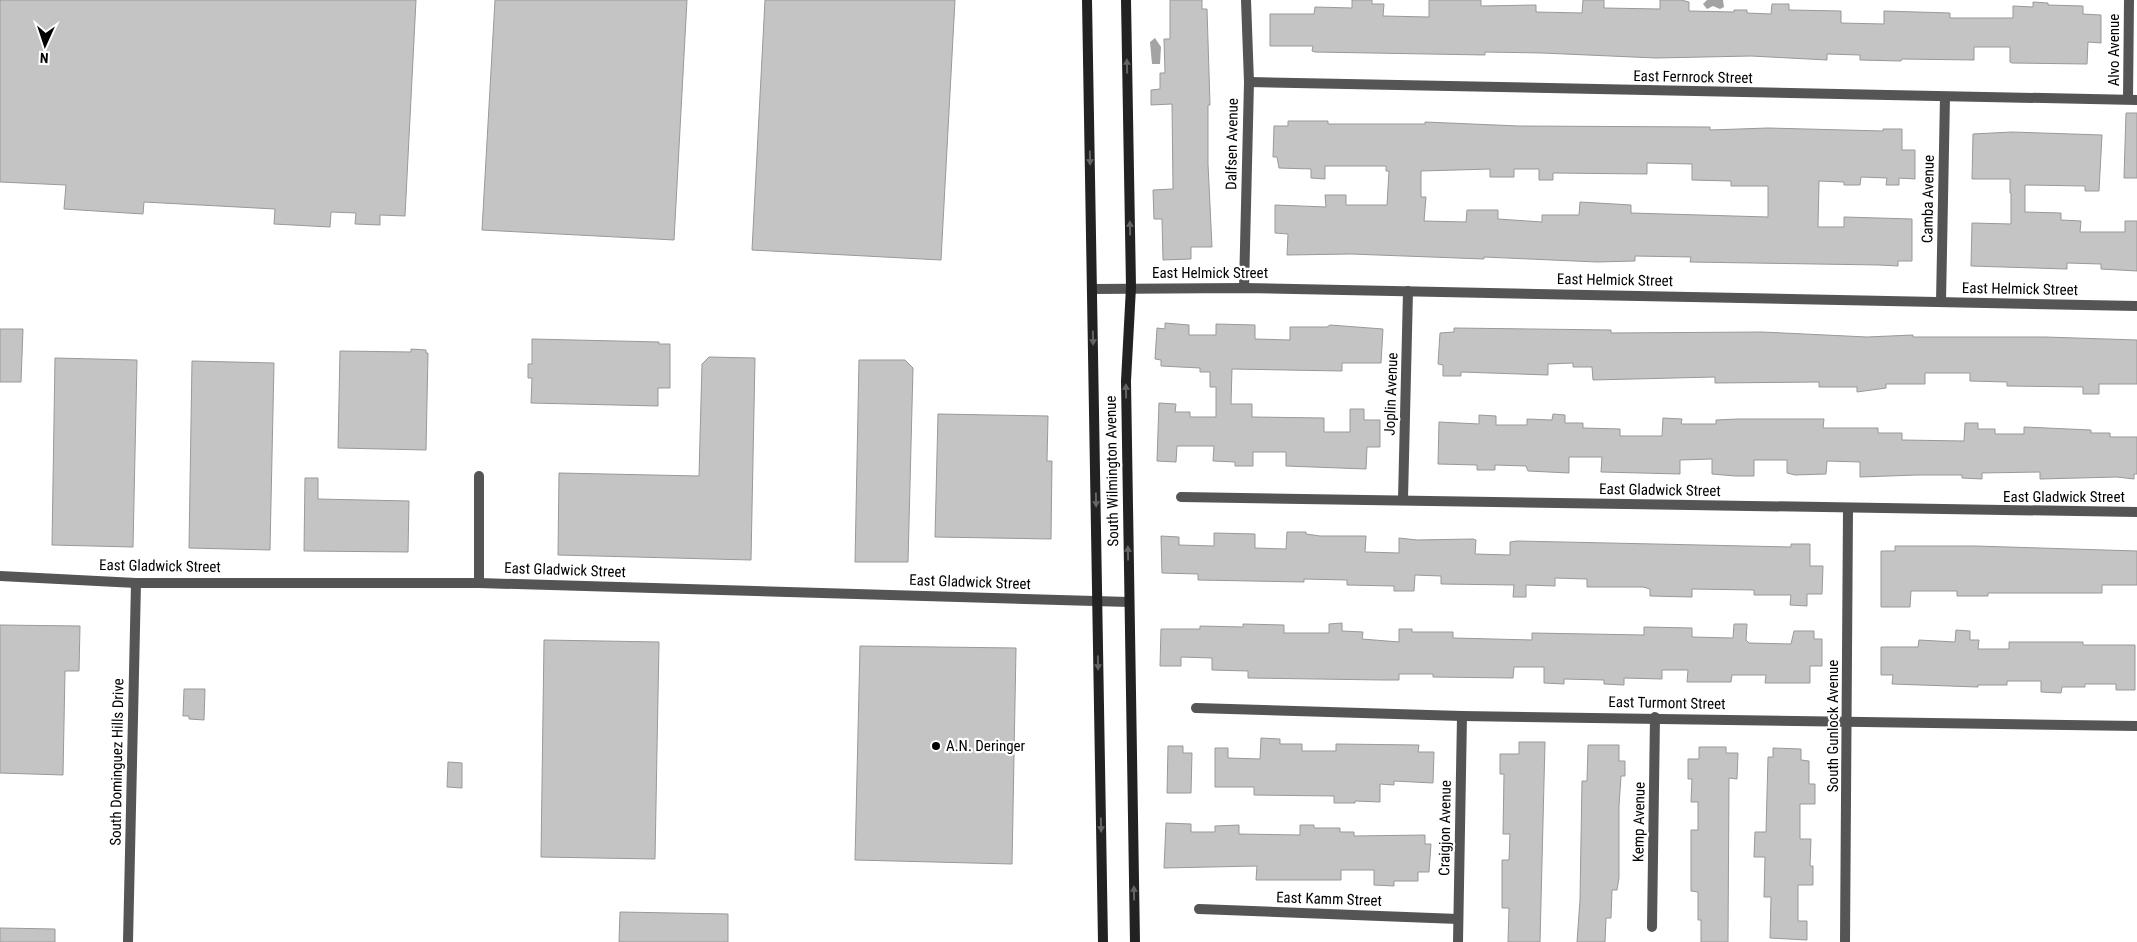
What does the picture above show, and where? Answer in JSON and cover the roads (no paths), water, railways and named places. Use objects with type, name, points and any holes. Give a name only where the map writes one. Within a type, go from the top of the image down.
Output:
[{"type":"main road","name":"South Wilmington Avenue","points":[[1087,0],[1103,942]]},
{"type":"main road","name":"South Wilmington Avenue","points":[[1126,0],[1131,287],[1126,381],[1128,602],[1135,942]]},
{"type":"street","name":"Dalfsen Avenue","points":[[1244,288],[1248,82],[1246,0]]},
{"type":"street","name":"Alvo Avenue","points":[[2129,0],[2133,100]]},
{"type":"street","name":"East Fernrock Street","points":[[1248,82],[2133,100]]},
{"type":"street","name":"Camba Avenue","points":[[1941,302],[1945,97]]},
{"type":"street","name":"East Helmick Street","points":[[1092,289],[1131,287],[1244,288],[2137,306]]},
{"type":"street","name":"Joplin Avenue","points":[[1403,498],[1408,291]]},
{"type":"street","points":[[479,476],[479,583]]},
{"type":"street","name":"East Gladwick Street","points":[[1182,498],[1403,498],[1848,510],[2137,512]]},
{"type":"street","name":"South Gunlock Avenue","points":[[1845,942],[1848,510]]},
{"type":"street","name":"East Gladwick Street","points":[[0,576],[136,583],[479,583],[1128,602]]},
{"type":"street","name":"South Dominguez Hills Drive","points":[[128,942],[136,583]]},
{"type":"street","name":"East Turmont Street","points":[[1196,708],[1462,716],[1655,717],[2137,726]]},
{"type":"street","name":"Craigjon Avenue","points":[[1458,942],[1462,716]]},
{"type":"street","name":"Kemp Avenue","points":[[1652,927],[1655,717]]},
{"type":"street","name":"East Kamm Street","points":[[1199,909],[1458,920]]},
{"type":"place","name":"A.N. Deringer","points":[[936,746]]}]
